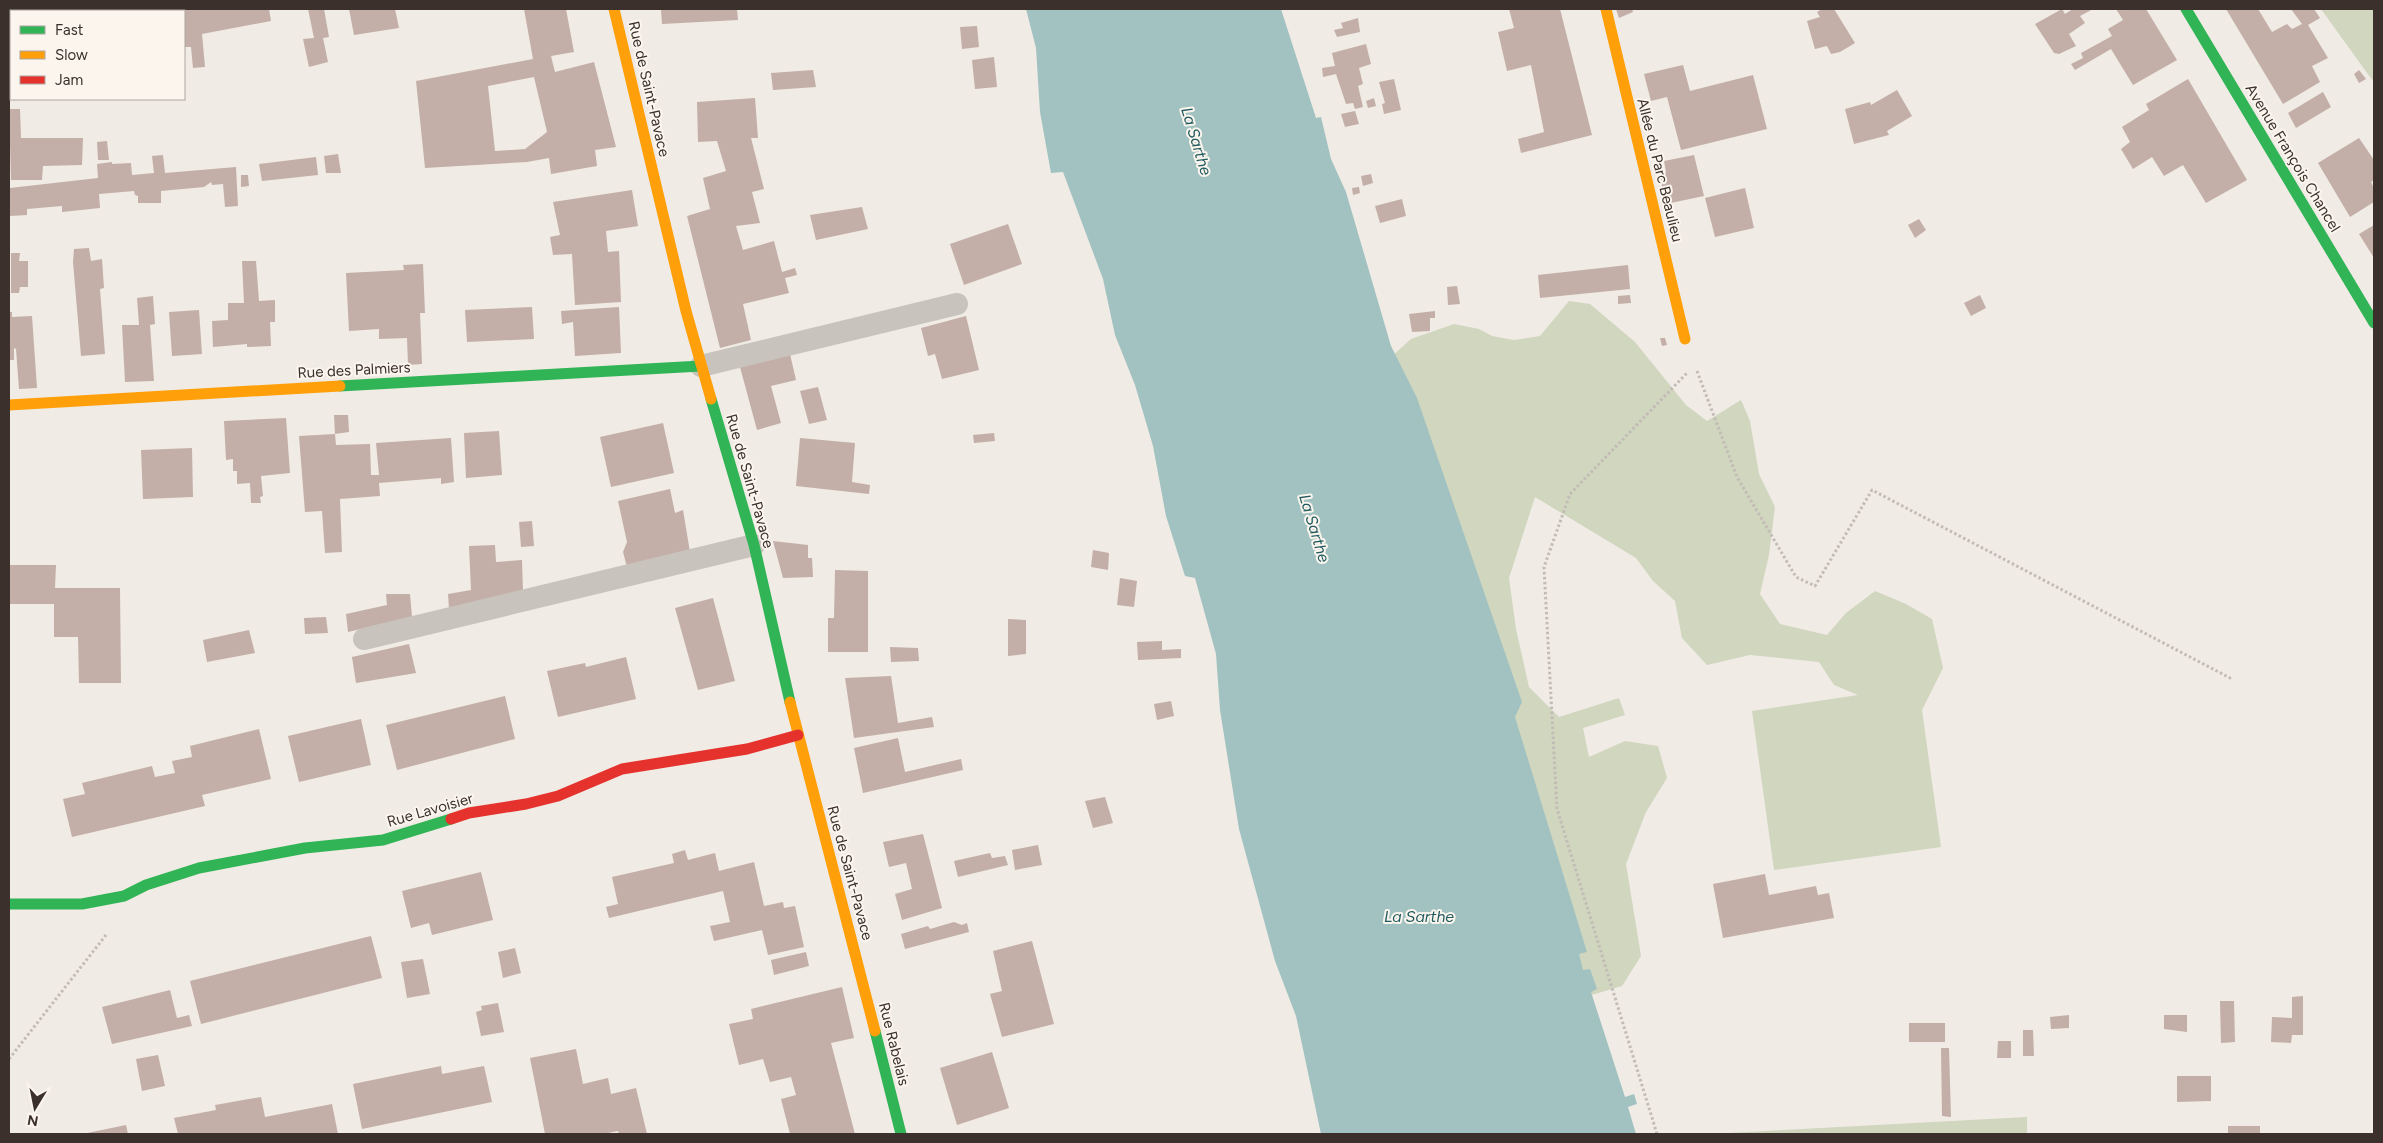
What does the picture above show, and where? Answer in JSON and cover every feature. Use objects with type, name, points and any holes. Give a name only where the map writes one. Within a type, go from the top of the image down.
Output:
[{"type":"street","name":"Rue de Saint-Pavace","points":[[614,9],[701,366],[754,545],[798,735],[858,961]]},
{"type":"street","name":"Allée du Parc Beaulieu","points":[[1606,9],[1685,339]]},
{"type":"street","name":"Avenue François Chancel","points":[[2186,9],[2374,323]]},
{"type":"street","name":"Rue des Palmiers","points":[[9,406],[701,366]]},
{"type":"street","name":"Rue Lavoisier","points":[[9,904],[82,904],[124,896],[146,885],[198,868],[305,848],[383,840],[469,813],[526,804],[558,796],[622,769],[747,749],[798,735]]},
{"type":"street","name":"Rue Rabelais","points":[[858,961],[901,1134]]},
{"type":"lane","points":[[701,366],[957,304]]},
{"type":"lane","points":[[364,639],[754,545]]},
{"type":"path","points":[[1685,339],[1737,476],[1796,577],[1815,586],[1872,490],[2232,679]]},
{"type":"path","points":[[1657,1134],[1556,809],[1544,567],[1570,494],[1695,365]]},
{"type":"path","points":[[9,1059],[110,930]]},
{"type":"green space","points":[[2321,9],[2374,9],[2374,82],[2370,77]]},
{"type":"green space","points":[[1569,301],[1590,304],[1635,342],[1686,405],[1707,421],[1741,400],[1750,421],[1759,474],[1775,507],[1769,555],[1760,594],[1780,624],[1827,635],[1846,613],[1875,591],[1906,604],[1932,619],[1943,668],[1922,710],[1941,847],[1774,870],[1752,711],[1858,695],[1834,685],[1819,662],[1750,655],[1707,665],[1682,638],[1675,601],[1653,581],[1636,558],[1535,497],[1509,578],[1516,629],[1529,687],[1559,717],[1619,698],[1625,715],[1583,728],[1589,757],[1625,741],[1658,746],[1667,778],[1646,812],[1626,864],[1641,956],[1622,986],[1578,999],[1372,374],[1411,339],[1454,324],[1479,329],[1492,336],[1514,340],[1540,336]]},
{"type":"green space","points":[[2027,1117],[2027,1134],[1708,1134]]},
{"type":"water","name":"La Sarthe","points":[[1026,9],[1281,9],[1316,118],[1321,117],[1331,159],[1346,192],[1391,346],[1417,398],[1522,702],[1515,717],[1587,952],[1579,954],[1583,970],[1590,969],[1597,989],[1591,992],[1625,1097],[1634,1094],[1637,1104],[1628,1107],[1636,1134],[1321,1134],[1296,1016],[1275,961],[1239,829],[1220,710],[1216,654],[1195,578],[1185,576],[1166,516],[1153,446],[1135,385],[1115,335],[1103,279],[1063,172],[1051,173],[1040,112],[1036,48]]},
{"type":"building","points":[[103,9],[139,9],[139,10]]},
{"type":"building","points":[[269,9],[271,21],[202,34],[205,67],[193,68],[191,47],[185,47],[185,10],[142,10]]},
{"type":"building","points":[[308,9],[324,9],[329,37],[323,38],[328,62],[309,67],[303,39],[314,38]]},
{"type":"building","points":[[349,9],[395,9],[399,28],[354,35]]},
{"type":"building","points":[[524,9],[566,9],[574,52],[551,56],[555,72],[594,62],[616,147],[595,150],[597,166],[551,174],[549,158],[527,162],[425,168],[416,81],[533,59]],"holes":[[[534,77],[547,132],[525,149],[495,151],[488,86]]]},
{"type":"building","points":[[661,9],[737,9],[738,20],[662,24]]},
{"type":"building","points":[[1509,9],[1560,9],[1592,135],[1521,153],[1518,139],[1544,132],[1531,65],[1507,71],[1498,32],[1514,28]]},
{"type":"building","points":[[1616,9],[1632,9],[1633,12],[1619,18]]},
{"type":"building","points":[[1822,9],[1834,9],[1855,43],[1840,52],[1831,54],[1827,46],[1815,49],[1807,21],[1820,17],[1817,12]]},
{"type":"building","points":[[2062,9],[2065,14],[2073,9],[2093,9],[2080,16],[2085,23],[2069,34],[2076,46],[2059,54],[2054,53],[2035,24]]},
{"type":"building","points":[[2116,9],[2146,9],[2177,60],[2133,85],[2111,49],[2075,70],[2071,64],[2083,58],[2081,53],[2112,36],[2108,29],[2123,20]]},
{"type":"building","points":[[2226,9],[2258,9],[2272,32],[2287,24],[2292,29],[2302,24],[2291,9],[2314,9],[2320,18],[2308,25],[2328,58],[2312,66],[2320,82],[2283,104]]},
{"type":"building","points":[[1358,18],[1360,32],[1337,37],[1334,30],[1343,28],[1341,23]]},
{"type":"building","points":[[977,26],[979,47],[962,49],[960,27]]},
{"type":"building","points":[[1366,44],[1371,64],[1359,68],[1363,84],[1358,86],[1363,107],[1355,109],[1353,103],[1346,104],[1336,74],[1323,77],[1322,68],[1335,66],[1332,53]]},
{"type":"building","points":[[994,57],[997,87],[975,89],[972,60]]},
{"type":"building","points":[[1683,65],[1690,91],[1753,75],[1767,129],[1681,150],[1667,97],[1651,101],[1644,74]]},
{"type":"building","points":[[813,70],[816,87],[773,90],[771,73]]},
{"type":"building","points":[[2359,70],[2366,79],[2359,83],[2354,74]]},
{"type":"building","points":[[1394,79],[1401,110],[1384,114],[1382,104],[1385,103],[1379,82]]},
{"type":"building","points":[[2188,79],[2247,180],[2206,203],[2183,165],[2164,176],[2152,157],[2133,169],[2121,149],[2130,142],[2122,127],[2149,110],[2146,104]]},
{"type":"building","points":[[1897,90],[1912,116],[1887,131],[1889,135],[1854,144],[1845,109],[1870,102],[1871,105]]},
{"type":"building","points":[[2323,92],[2331,107],[2296,128],[2288,113]]},
{"type":"building","points":[[755,98],[758,138],[751,138],[764,189],[752,192],[760,223],[736,226],[743,250],[774,241],[782,272],[795,268],[797,275],[785,278],[789,293],[743,304],[751,340],[720,348],[687,216],[710,209],[703,178],[726,171],[717,141],[698,142],[697,102]]},
{"type":"building","points":[[1374,98],[1376,106],[1368,108],[1366,101]]},
{"type":"building","points":[[9,109],[20,109],[21,138],[83,138],[82,165],[43,166],[42,180],[11,180]]},
{"type":"building","points":[[1355,111],[1359,124],[1345,127],[1341,114]]},
{"type":"building","points":[[2359,138],[2374,160],[2374,180],[2371,182],[2374,188],[2374,202],[2350,217],[2318,163]]},
{"type":"building","points":[[107,141],[109,160],[98,160],[97,142]]},
{"type":"building","points":[[338,154],[341,173],[326,173],[324,156]]},
{"type":"building","points":[[163,155],[165,173],[236,167],[238,206],[225,207],[223,184],[212,185],[211,182],[204,187],[161,191],[161,203],[138,203],[138,196],[135,195],[134,191],[99,194],[100,208],[62,212],[62,206],[27,209],[27,215],[10,216],[10,188],[98,178],[97,164],[112,162],[112,164],[131,163],[132,175],[154,173],[152,156]]},
{"type":"building","points":[[1694,155],[1704,196],[1666,204],[1659,173],[1666,172],[1664,161]]},
{"type":"building","points":[[316,157],[318,175],[262,181],[259,164]]},
{"type":"building","points":[[1371,174],[1373,183],[1363,186],[1361,176]]},
{"type":"building","points":[[241,175],[248,175],[249,186],[241,187]]},
{"type":"building","points":[[1359,187],[1360,193],[1353,195],[1352,188]]},
{"type":"building","points":[[1745,188],[1754,228],[1715,237],[1705,198]]},
{"type":"building","points":[[632,190],[638,226],[606,231],[608,252],[619,251],[621,302],[575,305],[572,254],[553,255],[550,237],[560,235],[553,202]]},
{"type":"building","points":[[1402,199],[1406,216],[1380,223],[1375,206]]},
{"type":"building","points":[[862,207],[868,229],[816,240],[810,215]]},
{"type":"building","points":[[1919,219],[1926,230],[1915,238],[1908,225]]},
{"type":"building","points":[[1008,224],[1022,264],[964,285],[950,244]]},
{"type":"building","points":[[2374,225],[2374,258],[2359,234]]},
{"type":"building","points":[[89,248],[91,261],[102,259],[104,288],[100,289],[105,354],[81,356],[73,262],[74,249]]},
{"type":"building","points":[[11,253],[20,253],[19,261],[28,261],[28,287],[20,287],[19,293],[11,293]]},
{"type":"building","points":[[242,261],[256,261],[259,301],[275,300],[275,322],[270,322],[271,346],[247,347],[247,344],[213,347],[212,321],[228,320],[228,303],[244,303]]},
{"type":"building","points":[[423,264],[425,313],[420,313],[422,364],[408,365],[407,338],[379,339],[379,329],[349,331],[346,273],[404,270],[403,265]]},
{"type":"building","points":[[1628,265],[1630,289],[1540,298],[1538,275]]},
{"type":"building","points":[[1457,286],[1460,304],[1448,305],[1447,287]]},
{"type":"building","points":[[1630,295],[1631,303],[1618,304],[1618,296]]},
{"type":"building","points":[[1980,295],[1986,308],[1971,316],[1964,303]]},
{"type":"building","points":[[153,296],[155,324],[150,325],[154,381],[125,382],[122,325],[139,325],[137,298]]},
{"type":"building","points":[[532,307],[534,339],[467,342],[465,310]]},
{"type":"building","points":[[619,307],[621,353],[575,356],[573,322],[562,324],[561,311]]},
{"type":"building","points":[[199,310],[202,354],[172,356],[169,312]]},
{"type":"building","points":[[1435,311],[1435,318],[1430,318],[1430,331],[1412,332],[1409,314]]},
{"type":"building","points":[[9,312],[12,312],[12,317],[32,316],[37,388],[19,389],[16,349],[14,348],[14,360],[9,360]]},
{"type":"building","points":[[966,316],[979,370],[942,379],[935,354],[928,356],[921,328]]},
{"type":"building","points":[[1660,338],[1665,338],[1667,345],[1662,346]]},
{"type":"building","points":[[790,354],[796,380],[771,386],[781,423],[757,430],[740,367]]},
{"type":"building","points":[[818,387],[827,420],[809,424],[800,391]]},
{"type":"building","points":[[334,415],[348,415],[349,432],[335,434]]},
{"type":"building","points":[[286,418],[290,473],[261,476],[263,496],[260,497],[261,503],[251,503],[250,483],[237,484],[237,471],[233,471],[233,459],[226,460],[224,421]]},
{"type":"building","points":[[663,423],[674,473],[611,487],[600,437]]},
{"type":"building","points":[[499,431],[502,475],[466,478],[464,433]]},
{"type":"building","points":[[994,433],[995,441],[974,443],[973,435]]},
{"type":"building","points":[[335,434],[336,445],[370,444],[371,475],[379,475],[376,443],[451,438],[454,482],[441,484],[441,478],[379,483],[380,496],[340,499],[342,552],[325,553],[322,511],[305,512],[299,436]]},
{"type":"building","points":[[800,438],[855,443],[852,482],[870,485],[869,494],[796,486]]},
{"type":"building","points":[[192,448],[193,497],[143,499],[141,450]]},
{"type":"building","points":[[670,489],[675,513],[683,510],[690,552],[627,567],[623,552],[627,542],[618,501]]},
{"type":"building","points":[[532,521],[534,546],[521,547],[519,522]]},
{"type":"building","points":[[773,541],[808,545],[808,558],[812,558],[813,577],[783,578]]},
{"type":"building","points":[[495,545],[496,562],[522,560],[523,592],[449,609],[448,594],[471,590],[469,546]]},
{"type":"building","points":[[1093,550],[1109,553],[1108,570],[1091,567]]},
{"type":"building","points":[[9,565],[56,565],[55,588],[120,588],[121,683],[79,683],[78,637],[54,637],[54,604],[9,604]]},
{"type":"building","points":[[835,570],[868,571],[868,652],[828,652],[828,618],[834,618]]},
{"type":"building","points":[[1120,578],[1137,581],[1134,607],[1117,605]]},
{"type":"building","points":[[386,594],[410,594],[412,617],[348,632],[346,614],[387,605]]},
{"type":"building","points":[[713,598],[735,681],[698,690],[675,608]]},
{"type":"building","points":[[326,617],[328,633],[305,634],[304,618]]},
{"type":"building","points":[[1008,619],[1026,620],[1026,654],[1008,656]]},
{"type":"building","points":[[249,630],[255,653],[207,662],[203,640]]},
{"type":"building","points":[[1162,641],[1162,650],[1181,649],[1181,658],[1138,660],[1137,642]]},
{"type":"building","points":[[409,644],[416,673],[356,683],[352,657]]},
{"type":"building","points":[[890,647],[918,648],[919,661],[891,662]]},
{"type":"building","points":[[626,657],[636,699],[558,717],[547,671],[585,663],[586,667]]},
{"type":"building","points":[[891,676],[898,723],[932,717],[934,727],[854,738],[845,678]]},
{"type":"building","points":[[505,696],[515,739],[397,770],[386,725]]},
{"type":"building","points":[[1171,701],[1174,716],[1157,720],[1154,704]]},
{"type":"building","points":[[361,719],[371,765],[299,782],[288,736]]},
{"type":"building","points":[[259,729],[271,779],[202,795],[205,806],[72,837],[63,799],[85,794],[82,783],[152,766],[155,777],[175,773],[172,761],[192,757],[190,746]]},
{"type":"building","points":[[898,738],[905,772],[961,759],[963,770],[863,793],[854,748]]},
{"type":"building","points":[[1105,797],[1113,823],[1093,828],[1085,801]]},
{"type":"building","points":[[923,834],[942,908],[902,920],[895,894],[912,889],[906,863],[889,867],[883,842]]},
{"type":"building","points":[[1038,845],[1042,865],[1015,870],[1012,850]]},
{"type":"building","points":[[685,850],[688,860],[715,853],[719,871],[754,862],[764,906],[783,902],[784,908],[795,906],[804,947],[768,955],[762,930],[714,941],[710,926],[730,922],[723,891],[609,918],[606,907],[618,904],[612,877],[674,863],[672,854]]},
{"type":"building","points":[[990,853],[992,858],[1005,856],[1008,865],[958,877],[954,861]]},
{"type":"building","points":[[481,872],[493,920],[432,935],[429,923],[411,928],[402,891]]},
{"type":"building","points":[[1765,874],[1769,895],[1816,886],[1818,895],[1829,893],[1834,918],[1723,938],[1713,884]]},
{"type":"building","points":[[954,922],[962,925],[967,923],[969,932],[905,949],[901,934],[928,926],[930,929]]},
{"type":"building","points":[[371,936],[382,978],[201,1024],[190,981]]},
{"type":"building","points":[[1032,941],[1054,1024],[1002,1037],[990,994],[1002,991],[993,951]]},
{"type":"building","points":[[515,948],[521,973],[503,978],[498,952]]},
{"type":"building","points":[[806,952],[809,966],[774,975],[771,960]]},
{"type":"building","points":[[423,959],[430,994],[407,998],[401,962]]},
{"type":"building","points":[[842,987],[854,1038],[831,1043],[855,1134],[790,1134],[781,1099],[796,1095],[791,1077],[770,1082],[763,1059],[739,1065],[729,1024],[753,1019],[751,1009]]},
{"type":"building","points":[[170,990],[177,1018],[189,1015],[192,1026],[112,1044],[102,1007]]},
{"type":"building","points":[[2303,996],[2303,1035],[2292,1035],[2291,1043],[2271,1042],[2272,1017],[2292,1018],[2292,997]]},
{"type":"building","points":[[2220,1001],[2234,1001],[2235,1042],[2221,1043]]},
{"type":"building","points":[[498,1003],[504,1032],[481,1036],[476,1012],[482,1010],[481,1006]]},
{"type":"building","points":[[2069,1015],[2069,1028],[2051,1029],[2050,1017]]},
{"type":"building","points":[[2164,1015],[2187,1015],[2187,1032],[2164,1029]]},
{"type":"building","points":[[1909,1023],[1945,1023],[1945,1042],[1909,1042]]},
{"type":"building","points":[[2023,1030],[2033,1030],[2034,1056],[2023,1056]]},
{"type":"building","points":[[1998,1041],[2011,1041],[2011,1058],[1997,1058]]},
{"type":"building","points":[[1941,1048],[1949,1048],[1951,1117],[1942,1116]]},
{"type":"building","points":[[576,1049],[583,1084],[608,1078],[611,1094],[636,1088],[647,1134],[619,1134],[618,1131],[603,1134],[545,1134],[530,1058]]},
{"type":"building","points":[[992,1052],[1009,1108],[957,1125],[940,1068]]},
{"type":"building","points":[[158,1055],[165,1086],[142,1091],[136,1059]]},
{"type":"building","points":[[441,1066],[442,1074],[484,1066],[492,1102],[362,1129],[353,1084]]},
{"type":"building","points":[[2177,1076],[2211,1076],[2211,1101],[2177,1102]]},
{"type":"building","points":[[261,1097],[265,1117],[332,1104],[338,1134],[178,1134],[174,1118],[216,1110],[215,1105]]},
{"type":"building","points":[[126,1125],[128,1134],[87,1134],[87,1133]]},
{"type":"building","points":[[2228,1126],[2260,1126],[2260,1134],[2228,1134]]},
{"type":"traffic: fast","points":[[2186,9],[2374,323]]},
{"type":"traffic: fast","points":[[340,386],[701,366]]},
{"type":"traffic: fast","points":[[711,399],[754,545],[790,702]]},
{"type":"traffic: fast","points":[[9,904],[82,904],[124,896],[146,885],[199,868],[305,848],[383,840],[451,819]]},
{"type":"traffic: fast","points":[[875,1031],[901,1134]]},
{"type":"traffic: slow","points":[[614,9],[686,311],[711,399]]},
{"type":"traffic: slow","points":[[1606,9],[1685,339]]},
{"type":"traffic: slow","points":[[9,405],[340,386]]},
{"type":"traffic: slow","points":[[790,702],[875,1031]]},
{"type":"traffic: jam","points":[[451,819],[469,813],[526,804],[558,796],[622,769],[747,749],[798,735]]}]
